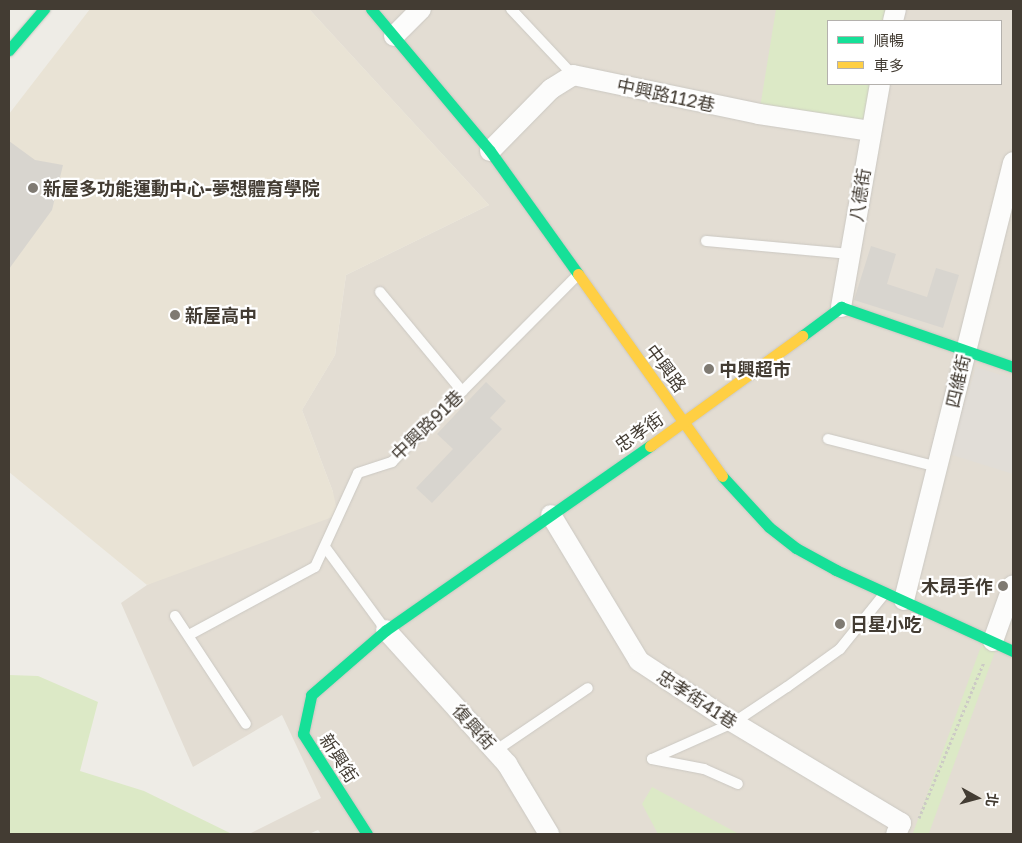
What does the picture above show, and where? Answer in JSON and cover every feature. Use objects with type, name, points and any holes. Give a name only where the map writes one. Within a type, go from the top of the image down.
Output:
[{"type":"street","points":[[9,50],[44,9]]},
{"type":"street","name":"中興路","points":[[371,9],[490,150],[725,480],[769,527],[796,548],[820,561],[1013,650]]},
{"type":"street","points":[[394,36],[421,9]]},
{"type":"street","points":[[490,150],[551,90],[573,76]]},
{"type":"street","name":"中興路112巷","points":[[573,76],[759,114],[870,131]]},
{"type":"street","name":"八德街","points":[[841,307],[870,131],[880,85]]},
{"type":"street","name":"四維街","points":[[904,600],[1013,162]]},
{"type":"street","points":[[841,307],[1013,367]]},
{"type":"street","name":"忠孝街","points":[[311,695],[386,630],[684,422],[841,307]]},
{"type":"street","name":"忠孝街41巷","points":[[551,515],[639,661],[733,723],[904,828]]},
{"type":"street","points":[[993,641],[1013,585]]},
{"type":"street","name":"復興街","points":[[386,630],[507,764],[549,834]]},
{"type":"street","name":"新興街","points":[[311,695],[303,734],[368,834]]},
{"type":"lane","points":[[510,9],[573,76]]},
{"type":"lane","points":[[706,241],[850,254]]},
{"type":"lane","name":"中興路91巷","points":[[189,635],[315,567],[358,473],[392,462],[578,276]]},
{"type":"lane","points":[[380,292],[462,391]]},
{"type":"lane","points":[[828,439],[938,467]]},
{"type":"lane","points":[[325,547],[386,630]]},
{"type":"lane","points":[[738,784],[704,769],[652,759],[733,723],[787,687],[840,649],[885,592]]},
{"type":"lane","points":[[175,616],[246,724]]},
{"type":"lane","points":[[495,751],[588,688]]},
{"type":"path","points":[[904,828],[993,641]]},
{"type":"shaded area","name":"新屋高中","points":[[90,9],[309,9],[489,205],[346,275],[335,355],[302,410],[333,492],[338,515],[147,585],[9,472],[9,114]]},
{"type":"shaded area","points":[[309,9],[1013,9],[1013,834],[321,834],[318,830],[309,834],[249,834],[321,798],[282,715],[193,767],[121,603],[147,585],[333,492],[302,410],[335,355],[346,275],[489,205]]},
{"type":"shaded area","points":[[976,367],[1013,379],[1013,474],[949,454]]},
{"type":"green space","points":[[776,9],[896,9],[893,20],[827,20],[827,85],[880,85],[870,131],[759,114]]},
{"type":"green space","points":[[984,638],[998,643],[929,834],[913,834]]},
{"type":"green space","points":[[9,675],[38,676],[98,702],[80,771],[144,791],[232,834],[9,834]]},
{"type":"green space","points":[[652,787],[739,834],[658,834],[642,804]]},
{"type":"building","name":"新屋多功能運動中心-夢想體育學院","points":[[9,141],[35,160],[63,165],[52,210],[9,269]]},
{"type":"building","points":[[871,246],[896,254],[887,284],[927,297],[936,268],[959,275],[943,328],[854,300]]},
{"type":"building","points":[[486,382],[506,401],[490,418],[502,429],[432,503],[416,488],[453,449],[437,434]]},
{"type":"traffic: fast","points":[[9,50],[44,9]]},
{"type":"traffic: fast","points":[[371,9],[490,151],[578,274]]},
{"type":"traffic: fast","points":[[802,336],[841,307],[1013,367]]},
{"type":"traffic: fast","points":[[367,834],[303,734],[311,695],[386,630],[650,446]]},
{"type":"traffic: fast","points":[[722,476],[769,527],[796,548],[836,570],[1013,651]]},
{"type":"traffic: slow","points":[[578,274],[722,476]]},
{"type":"traffic: slow","points":[[650,446],[802,336]]},
{"type":"place","name":"新屋多功能運動中心-夢想體育學院","points":[[33,188]]},
{"type":"place","name":"新屋高中","points":[[175,315]]},
{"type":"place","name":"中興超市","points":[[709,369]]},
{"type":"place","name":"木昂手作","points":[[1003,586]]},
{"type":"place","name":"日星小吃","points":[[840,624]]}]
